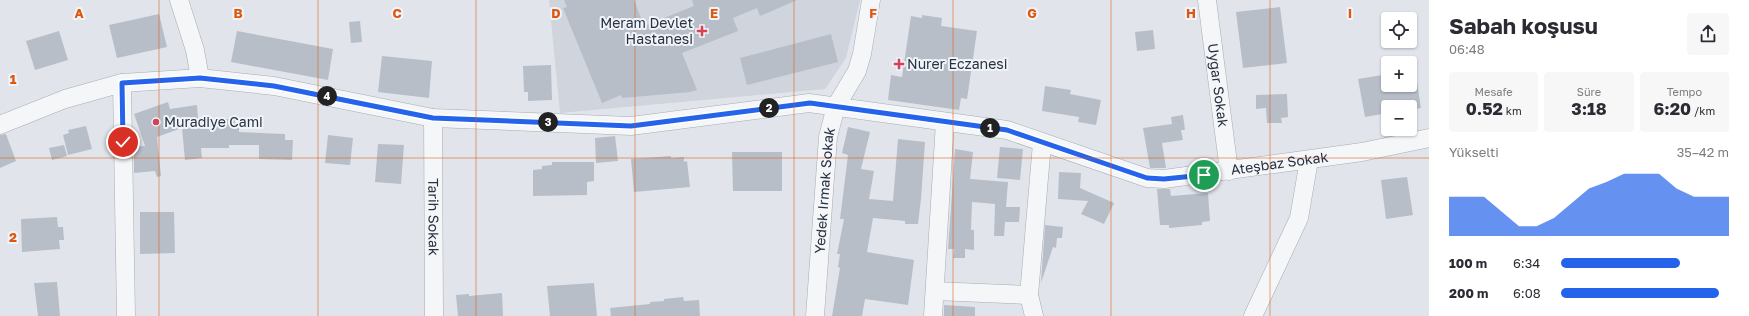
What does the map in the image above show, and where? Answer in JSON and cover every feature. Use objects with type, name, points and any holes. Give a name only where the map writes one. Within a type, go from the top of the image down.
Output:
[{"type":"street","points":[[179,0],[195,50],[200,78]]},
{"type":"street","name":"Yedek Irmak Sokak","points":[[815,316],[828,137],[836,106],[856,71],[867,31],[871,0]]},
{"type":"street","name":"Uygar Sokak","points":[[1207,0],[1229,171]]},
{"type":"street","name":"Ateşbaz Sokak","points":[[0,125],[64,99],[122,83],[200,78],[274,86],[433,118],[631,126],[810,103],[1007,130],[1147,178],[1164,179],[1362,152],[1429,138]]},
{"type":"street","points":[[122,83],[126,316]]},
{"type":"street","name":"Tarih Sokak","points":[[433,118],[434,316]]},
{"type":"street","points":[[933,316],[945,122]]},
{"type":"street","points":[[1034,316],[1029,295],[1042,143]]},
{"type":"street","points":[[1252,316],[1299,218],[1309,160]]},
{"type":"street","points":[[934,291],[1029,295]]},
{"type":"shaded area","name":"Meram Devlet Hastanesi","points":[[549,0],[860,0],[846,58],[825,89],[560,113]]},
{"type":"building","points":[[564,0],[634,0],[644,26],[694,6],[692,0],[797,0],[760,16],[757,8],[733,18],[738,31],[682,53],[697,90],[690,92],[622,98],[621,95],[602,103],[563,8],[567,7]]},
{"type":"building","points":[[1280,7],[1287,63],[1243,68],[1236,12]]},
{"type":"building","points":[[159,14],[167,47],[117,58],[109,25]]},
{"type":"building","points":[[922,15],[942,18],[941,26],[977,31],[967,99],[961,98],[959,110],[888,100],[891,75],[902,77],[911,16],[922,18]]},
{"type":"building","points":[[360,21],[362,42],[351,43],[349,22]]},
{"type":"building","points":[[1153,30],[1155,49],[1137,51],[1135,32]]},
{"type":"building","points":[[59,31],[68,60],[35,70],[26,41]]},
{"type":"building","points":[[237,31],[333,49],[328,80],[231,62]]},
{"type":"building","points":[[831,34],[838,62],[747,85],[740,58]]},
{"type":"building","points":[[382,56],[432,61],[429,98],[378,92]]},
{"type":"building","points":[[551,65],[552,100],[528,101],[528,92],[524,92],[523,66]]},
{"type":"building","points":[[1381,75],[1381,92],[1417,92],[1417,82],[1421,108],[1417,109],[1417,100],[1381,100],[1381,114],[1365,117],[1358,79]]},
{"type":"building","points":[[1045,86],[1071,90],[1070,94],[1101,100],[1096,125],[1078,122],[1079,117],[1042,111]]},
{"type":"building","points":[[1287,94],[1288,117],[1281,118],[1282,123],[1267,123],[1266,108],[1256,109],[1256,95]]},
{"type":"building","points":[[168,102],[170,109],[197,105],[198,119],[236,119],[236,125],[239,125],[239,132],[285,134],[285,140],[293,140],[292,160],[259,159],[259,145],[229,145],[229,148],[201,148],[202,158],[185,160],[182,128],[157,137],[161,176],[157,177],[155,171],[134,173],[134,147],[145,146],[134,114]]},
{"type":"building","points":[[1183,115],[1185,130],[1181,130],[1183,140],[1162,143],[1166,168],[1150,168],[1143,128],[1172,124],[1171,117]]},
{"type":"building","points":[[86,126],[92,149],[68,155],[63,135],[69,133],[68,130]]},
{"type":"building","points":[[848,127],[870,132],[861,169],[874,171],[869,199],[893,201],[898,139],[925,142],[921,199],[918,224],[905,224],[905,221],[873,218],[867,252],[914,260],[908,305],[865,299],[862,316],[832,316],[840,268],[838,267],[840,254],[837,254],[844,219],[840,219],[848,155],[842,153]]},
{"type":"building","points":[[6,134],[16,161],[0,168],[0,135]]},
{"type":"building","points":[[328,135],[353,138],[350,165],[325,163]]},
{"type":"building","points":[[615,136],[618,161],[596,163],[595,138]]},
{"type":"building","points":[[378,144],[404,145],[401,184],[375,182]]},
{"type":"building","points":[[64,145],[67,156],[52,160],[49,148]]},
{"type":"building","points":[[1000,147],[1023,149],[1020,180],[997,178]]},
{"type":"building","points":[[955,149],[973,152],[970,179],[1008,182],[1006,207],[1020,207],[1019,222],[1005,222],[1004,236],[994,236],[995,204],[972,202],[971,230],[974,230],[974,250],[965,249],[965,258],[953,258],[954,249],[948,249]]},
{"type":"building","points":[[732,152],[782,152],[782,191],[733,191]]},
{"type":"building","points":[[671,156],[671,158],[684,157],[684,162],[687,161],[690,187],[634,192],[631,159]]},
{"type":"building","points":[[552,162],[594,162],[594,181],[587,182],[587,195],[533,196],[533,170],[542,169],[542,166],[552,165]]},
{"type":"building","points":[[1059,172],[1081,173],[1080,188],[1114,203],[1104,224],[1081,214],[1088,201],[1058,199]]},
{"type":"building","points":[[1407,177],[1413,215],[1386,219],[1381,180]]},
{"type":"building","points":[[1157,189],[1170,189],[1171,196],[1208,193],[1210,221],[1202,222],[1202,225],[1169,228],[1169,225],[1160,225]]},
{"type":"building","points":[[140,212],[174,212],[175,253],[140,254]]},
{"type":"building","points":[[57,217],[58,227],[63,227],[64,240],[59,240],[60,249],[22,252],[21,219]]},
{"type":"building","points":[[1045,225],[1063,227],[1062,238],[1057,238],[1056,248],[1053,247],[1041,283]]},
{"type":"building","points":[[57,282],[60,316],[38,316],[34,283]]},
{"type":"building","points":[[594,283],[597,316],[550,316],[547,286]]},
{"type":"building","points":[[502,293],[503,316],[458,316],[456,295],[469,294],[469,296]]},
{"type":"building","points":[[683,297],[684,301],[699,300],[700,316],[611,316],[610,308],[650,304],[650,302],[664,301],[664,299]]},
{"type":"building","points":[[944,305],[975,307],[975,316],[944,316]]},
{"type":"place","name":"Meram Devlet Hastanesi","points":[[702,31]]},
{"type":"place","name":"Nurer Eczanesi","points":[[899,64]]},
{"type":"place","name":"Muradiye Cami","points":[[156,122]]},
{"type":"route","points":[[123,142],[122,83],[200,78],[274,86],[433,118],[631,126],[810,103],[1007,130],[1147,178],[1164,179],[1204,175]]}]
